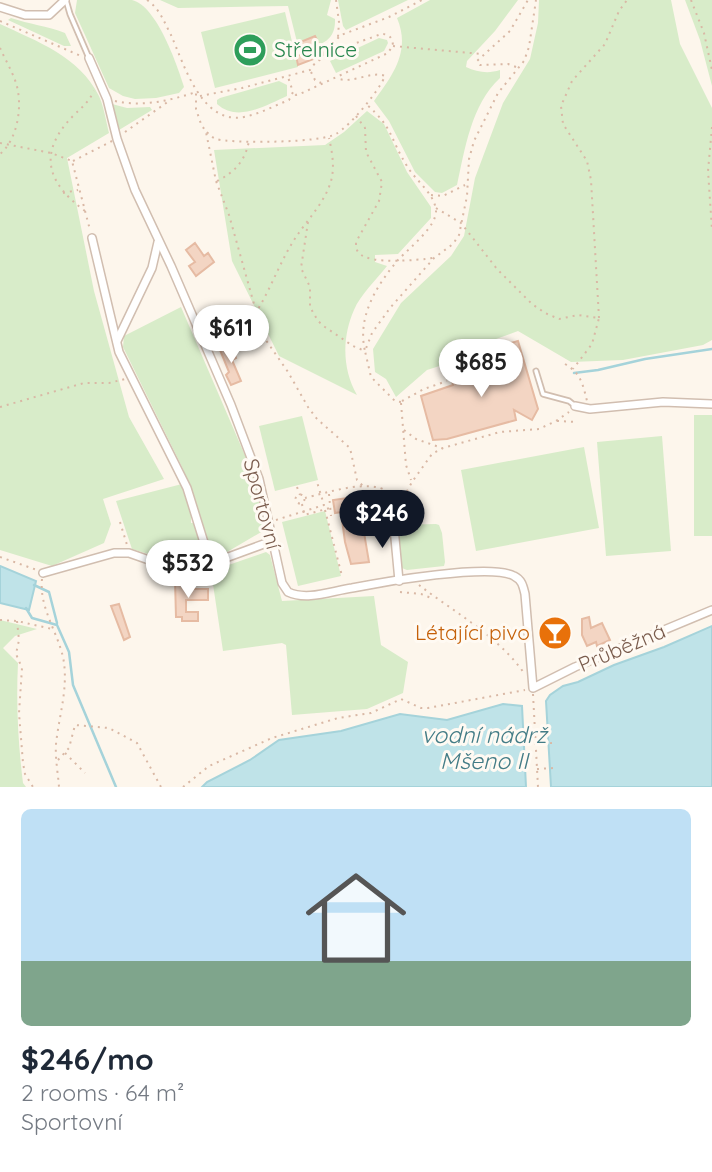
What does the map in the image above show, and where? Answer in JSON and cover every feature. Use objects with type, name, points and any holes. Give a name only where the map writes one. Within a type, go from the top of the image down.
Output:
[{"type":"street","points":[[0,7],[25,15],[49,15],[66,0]]},
{"type":"street","name":"Sportovní","points":[[89,58],[107,99],[117,139],[135,190],[231,405],[259,479],[282,583],[288,592],[306,596],[400,580],[499,571],[514,575],[522,582],[533,688]]},
{"type":"street","points":[[92,238],[119,352],[187,488],[211,565]]},
{"type":"street","points":[[117,341],[152,268],[158,241]]},
{"type":"street","points":[[575,406],[590,409],[663,402],[712,404]]},
{"type":"street","points":[[393,517],[400,580]]},
{"type":"street","points":[[43,573],[114,553],[129,553],[176,567],[211,565],[272,541]]},
{"type":"street","name":"Průběžná","points":[[533,688],[575,667],[712,610]]},
{"type":"lane","points":[[66,0],[89,58]]},
{"type":"lane","points":[[536,371],[543,394],[569,401],[575,406]]},
{"type":"path","points":[[147,0],[160,12],[196,92],[215,111],[225,116],[242,118],[289,100],[293,92],[288,76]]},
{"type":"path","points":[[326,57],[338,38],[336,0]]},
{"type":"path","points":[[338,38],[422,0]]},
{"type":"path","points":[[517,68],[508,64],[478,64],[477,61],[510,30],[528,0]]},
{"type":"path","points":[[365,351],[372,332],[390,308],[434,258],[453,244],[459,235],[474,141],[498,93],[524,61],[529,47],[536,0]]},
{"type":"path","points":[[573,369],[592,344],[599,318],[591,180],[587,161],[563,124],[561,106],[572,81],[605,44],[619,11],[627,0]]},
{"type":"path","points":[[691,0],[704,33],[712,69]]},
{"type":"path","points":[[0,21],[89,58]]},
{"type":"path","points":[[321,83],[312,76],[310,70],[312,65],[326,57],[381,34],[389,35],[393,46]]},
{"type":"path","points":[[393,46],[483,54]]},
{"type":"path","points":[[293,92],[300,94],[388,53],[393,46]]},
{"type":"path","points":[[0,48],[11,70],[19,96],[16,126],[10,145],[0,154]]},
{"type":"path","points":[[200,96],[242,89],[310,70]]},
{"type":"path","points":[[206,132],[220,139],[249,140],[329,136],[341,130],[356,115],[377,92],[385,76],[384,74],[344,81],[336,77]]},
{"type":"path","points":[[85,211],[63,193],[52,171],[51,153],[58,136],[73,116],[88,103],[98,80]]},
{"type":"path","points":[[107,99],[133,103],[169,101],[196,92]]},
{"type":"path","points":[[196,92],[196,109],[206,132],[216,181],[229,215],[255,314],[268,345],[317,419],[350,448],[357,480],[363,486]]},
{"type":"path","points":[[0,143],[51,153],[72,161],[117,139],[169,101]]},
{"type":"path","points":[[366,104],[386,123],[406,165],[430,195],[435,207],[434,222],[398,260],[378,287],[364,318],[361,334],[371,377],[395,401],[401,402],[424,389],[447,381]]},
{"type":"path","points":[[356,115],[365,128],[366,152],[382,182],[379,201],[356,242],[356,249],[362,256],[370,258],[412,262],[434,258]]},
{"type":"path","points":[[712,127],[708,171],[712,230]]},
{"type":"path","points":[[255,314],[292,244],[308,222],[331,180],[332,152],[329,136]]},
{"type":"path","points":[[216,181],[240,165],[249,140]]},
{"type":"path","points":[[72,161],[92,238]]},
{"type":"path","points":[[430,195],[443,196],[466,184]]},
{"type":"path","points":[[63,193],[79,190]]},
{"type":"path","points":[[435,207],[461,223],[497,269],[532,304],[545,313],[559,319],[578,315],[599,318]]},
{"type":"path","points":[[308,222],[301,268],[310,288],[310,307],[325,327],[365,351]]},
{"type":"path","points":[[565,365],[581,378],[590,409]]},
{"type":"path","points":[[0,407],[84,383],[109,383],[132,376]]},
{"type":"path","points":[[401,402],[406,465],[412,482]]},
{"type":"path","points":[[393,517],[412,482],[432,454],[443,448],[500,432],[539,429],[556,421],[575,406]]},
{"type":"path","points":[[556,421],[578,422]]},
{"type":"path","points":[[404,430],[416,439],[443,448]]},
{"type":"path","points":[[269,524],[283,516],[324,505],[317,482]]},
{"type":"path","points":[[297,486],[300,495],[305,498],[363,486],[380,487],[388,492],[392,501],[393,517]]},
{"type":"path","points":[[328,493],[331,516]]},
{"type":"path","points":[[300,495],[296,501],[302,504]]},
{"type":"path","points":[[305,498],[302,504],[304,515],[330,508]]},
{"type":"path","points":[[325,510],[342,576]]},
{"type":"path","points":[[120,522],[129,553]]},
{"type":"path","points":[[0,557],[43,573],[43,601],[63,658],[65,676],[56,744],[59,787]]},
{"type":"path","points":[[412,579],[513,658],[533,688],[538,787]]},
{"type":"path","points":[[400,592],[421,594],[439,600]]},
{"type":"path","points":[[0,620],[53,629]]},
{"type":"path","points":[[17,621],[19,640],[16,653],[22,668],[19,713],[23,763],[25,774],[33,787]]},
{"type":"path","points":[[183,787],[209,766],[272,738],[338,718],[371,713],[401,699],[421,708],[428,708],[533,688]]},
{"type":"path","points":[[57,761],[69,748],[75,725],[109,728],[137,743],[161,787]]},
{"type":"path","points":[[536,744],[552,743]]},
{"type":"path","points":[[64,752],[85,773]]},
{"type":"path","points":[[537,769],[554,768]]},
{"type":"green space","points":[[77,0],[132,0],[150,13],[171,51],[184,87],[179,93],[135,99],[109,88],[75,13]]},
{"type":"green space","points":[[160,0],[331,0],[327,15],[335,19],[335,27],[325,42],[299,50],[288,6],[178,8]]},
{"type":"green space","points":[[338,0],[408,0],[346,30]]},
{"type":"green space","points":[[430,0],[518,0],[495,31],[467,61],[466,67],[474,70],[500,70],[500,78],[482,101],[476,114],[466,142],[457,185],[442,193],[435,192],[415,172],[389,121],[374,101],[388,82],[401,52],[401,30],[397,18]]},
{"type":"green space","points":[[539,0],[671,0],[680,44],[712,108],[712,340],[703,345],[623,360],[571,362],[518,331],[496,339],[489,350],[427,370],[396,397],[386,379],[375,372],[373,349],[401,303],[451,256],[464,236],[475,178],[503,103],[530,59],[538,23]]},
{"type":"green space","points":[[685,0],[712,0],[712,86],[700,40]]},
{"type":"green space","name":"Střelnice","points":[[285,12],[298,67],[215,88],[201,32]]},
{"type":"green space","points":[[11,18],[65,33],[71,46],[64,46],[8,20]]},
{"type":"green space","points":[[0,24],[43,44],[69,60],[91,82],[101,100],[109,133],[67,158],[94,291],[129,417],[164,479],[103,499],[111,524],[104,543],[52,566],[0,550]]},
{"type":"green space","points":[[379,38],[387,40],[384,51],[336,73],[330,61]]},
{"type":"green space","points":[[279,81],[287,85],[287,96],[252,111],[234,112],[217,104],[220,98]]},
{"type":"green space","points":[[112,104],[127,108],[150,107],[152,110],[119,130]]},
{"type":"green space","points":[[367,111],[384,124],[407,172],[431,207],[431,218],[398,254],[375,255],[375,262],[387,266],[357,304],[347,331],[346,364],[357,395],[279,356],[232,261],[214,150],[325,145]]},
{"type":"green space","points":[[181,307],[250,467],[265,525],[263,531],[222,555],[210,546],[183,469],[123,347],[124,336]]},
{"type":"green space","points":[[694,415],[712,415],[712,536],[694,536]]},
{"type":"green space","points":[[302,416],[318,480],[275,491],[259,426]]},
{"type":"green space","points":[[662,436],[671,551],[606,556],[597,442]]},
{"type":"green space","points":[[584,447],[599,528],[476,551],[461,470]]},
{"type":"green space","points":[[182,484],[191,510],[191,523],[194,523],[202,552],[198,563],[171,561],[132,549],[116,501]]},
{"type":"green space","points":[[325,511],[341,576],[298,586],[282,522]]},
{"type":"green space","points":[[436,524],[442,533],[444,566],[407,570],[402,568],[398,525]]},
{"type":"green space","points":[[266,552],[270,555],[282,601],[374,596],[381,645],[408,662],[403,693],[367,709],[292,715],[286,645],[282,643],[223,651],[211,571]]},
{"type":"green space","points":[[0,620],[37,629],[15,636],[3,648],[18,663],[19,738],[23,783],[26,787],[0,787]]},
{"type":"water","points":[[0,566],[36,581],[29,610],[0,603]]},
{"type":"water","points":[[712,626],[712,787],[551,787],[546,701],[550,695],[563,686]]},
{"type":"water","name":"vodní nádrž Mšeno II","points":[[503,704],[522,706],[526,787],[202,787],[279,740],[341,731],[400,714],[447,720]]},
{"type":"building","points":[[315,36],[324,55],[298,65],[296,56],[303,54],[298,43]]},
{"type":"building","points":[[195,243],[204,256],[208,253],[214,262],[196,276],[189,266],[195,262],[186,250]]},
{"type":"building","points":[[518,341],[538,409],[532,420],[514,410],[516,420],[447,439],[433,440],[421,396],[453,385],[450,373],[487,363],[490,375],[510,369],[505,349],[508,348],[507,344]]},
{"type":"building","points":[[231,345],[236,358],[232,360],[241,381],[231,385],[220,350]]},
{"type":"building","points":[[369,495],[371,508],[360,509],[369,562],[351,564],[341,512],[335,513],[333,500]]},
{"type":"building","points":[[175,580],[186,580],[186,589],[208,589],[208,600],[186,600],[186,612],[198,612],[198,621],[182,621],[182,617],[176,617]]},
{"type":"building","points":[[119,604],[130,637],[124,640],[111,606]]},
{"type":"building","points":[[589,617],[591,628],[602,623],[610,640],[597,646],[596,642],[587,646],[582,635],[582,619]]},
{"type":"waterway","points":[[574,373],[712,349]]},
{"type":"waterway","points":[[34,585],[49,592],[57,623]]},
{"type":"waterway","points":[[26,608],[32,618],[57,625],[69,652],[73,685],[116,787]]},
{"type":"place","name":"Střelnice","points":[[250,50]]},
{"type":"place","name":"Létající pivo","points":[[555,633]]}]
